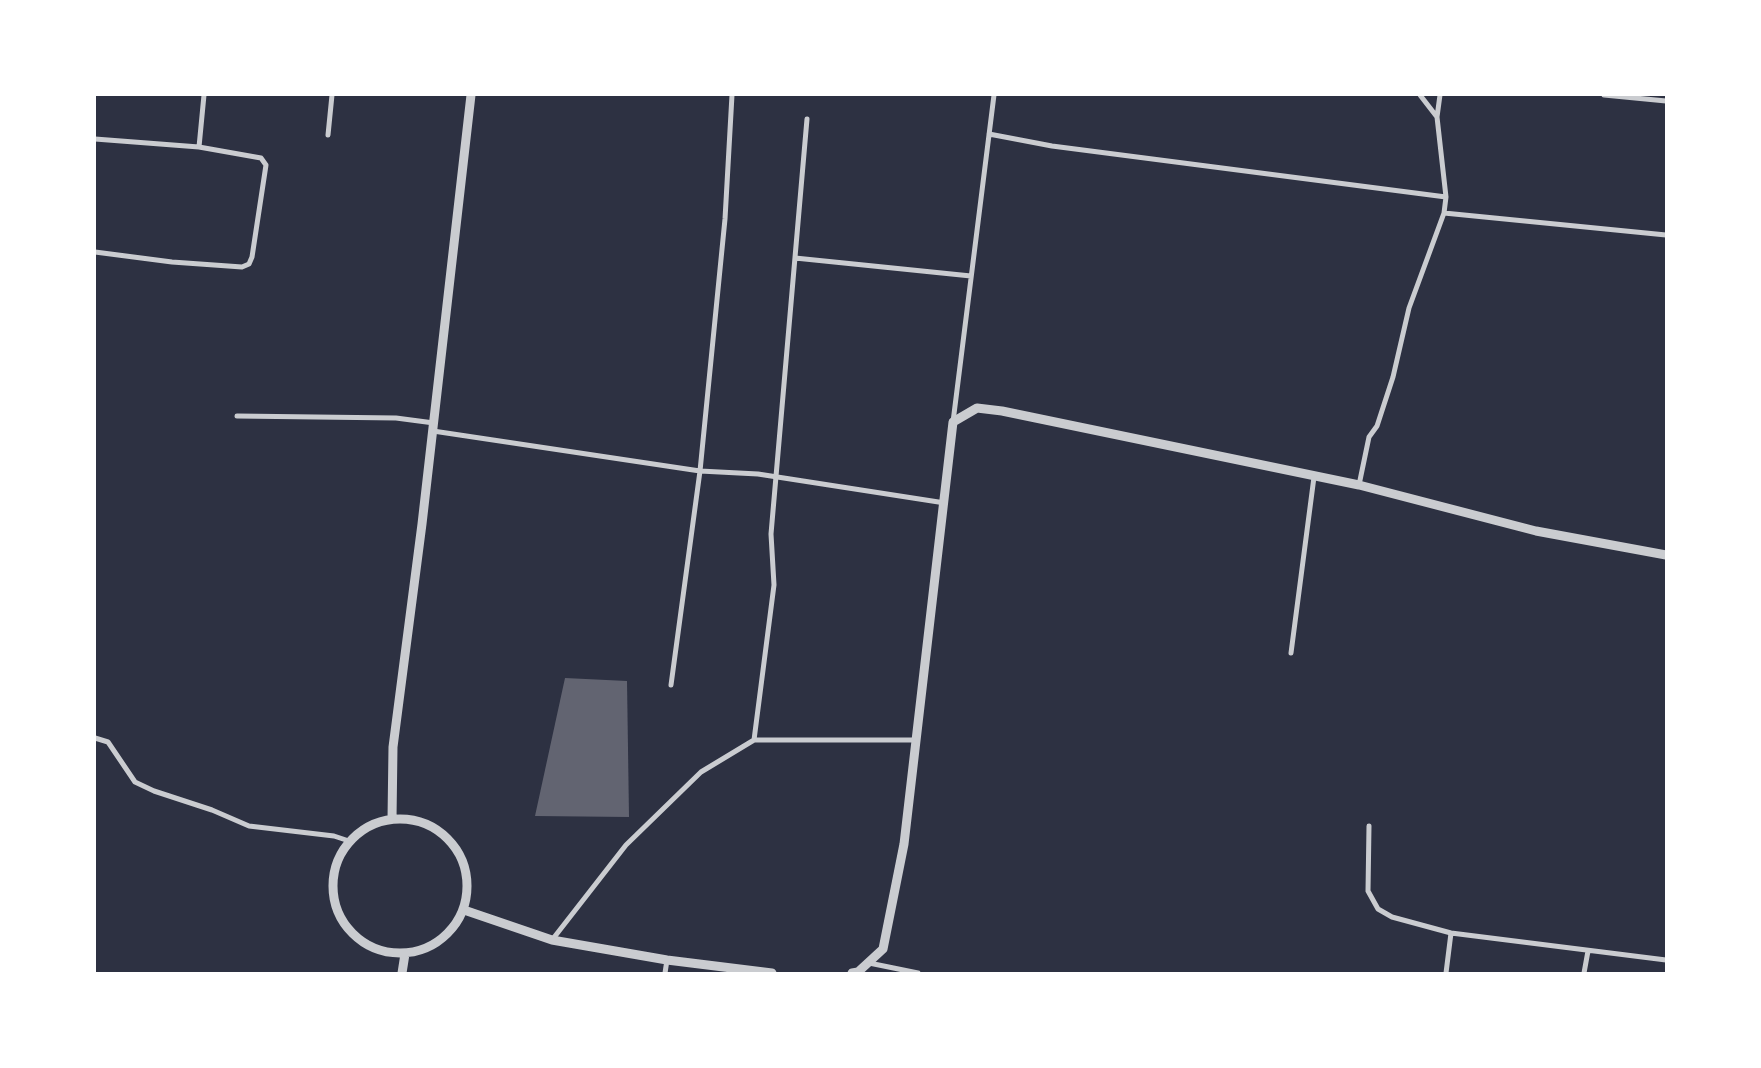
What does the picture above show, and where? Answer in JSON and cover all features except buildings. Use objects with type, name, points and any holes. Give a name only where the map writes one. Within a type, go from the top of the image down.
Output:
[{"type":"street","points":[[199,147],[204,95]]},
{"type":"street","points":[[328,135],[332,95]]},
{"type":"street","points":[[392,819],[393,747],[434,427],[471,95]]},
{"type":"street","points":[[671,684],[700,471],[725,219],[732,95]]},
{"type":"street","points":[[852,973],[858,972],[884,949],[904,844],[953,422],[994,95]]},
{"type":"street","points":[[1420,95],[1437,117]]},
{"type":"street","points":[[1359,485],[1368,437],[1377,426],[1393,377],[1409,308],[1444,213],[1446,197],[1437,117],[1440,95]]},
{"type":"street","points":[[1604,95],[1666,101]]},
{"type":"street","points":[[754,740],[774,585],[771,534],[807,118]]},
{"type":"street","points":[[989,134],[1052,146],[1446,197]]},
{"type":"street","points":[[95,139],[199,147],[264,161],[265,174],[252,257],[249,264],[242,267],[225,266],[95,252]]},
{"type":"street","points":[[1444,213],[1666,234]]},
{"type":"street","points":[[795,258],[971,276]]},
{"type":"street","points":[[953,422],[977,408],[1002,411],[1359,485],[1536,531],[1666,555]]},
{"type":"street","points":[[237,416],[396,418],[434,427],[700,471],[776,477],[945,503]]},
{"type":"street","points":[[1291,652],[1314,477]]},
{"type":"street","points":[[95,738],[108,742],[135,782],[154,791],[212,810],[249,826],[334,836],[349,842]]},
{"type":"street","points":[[552,940],[626,845],[701,772],[754,740],[916,740]]},
{"type":"street","points":[[392,819],[415,820],[436,829],[454,844],[464,864],[468,887],[464,910],[455,927],[441,940],[424,950],[405,954],[378,951],[355,937],[338,916],[332,891],[336,864],[349,842],[361,830],[392,819]]},
{"type":"street","points":[[1369,826],[1368,891],[1378,908],[1392,917],[1451,933],[1666,960]]},
{"type":"street","points":[[464,910],[552,940],[667,960],[772,973]]},
{"type":"street","points":[[1446,973],[1451,933]]},
{"type":"street","points":[[1584,973],[1588,951]]},
{"type":"street","points":[[402,973],[405,954]]},
{"type":"street","points":[[665,973],[667,960]]},
{"type":"street","points":[[868,962],[918,973]]}]
